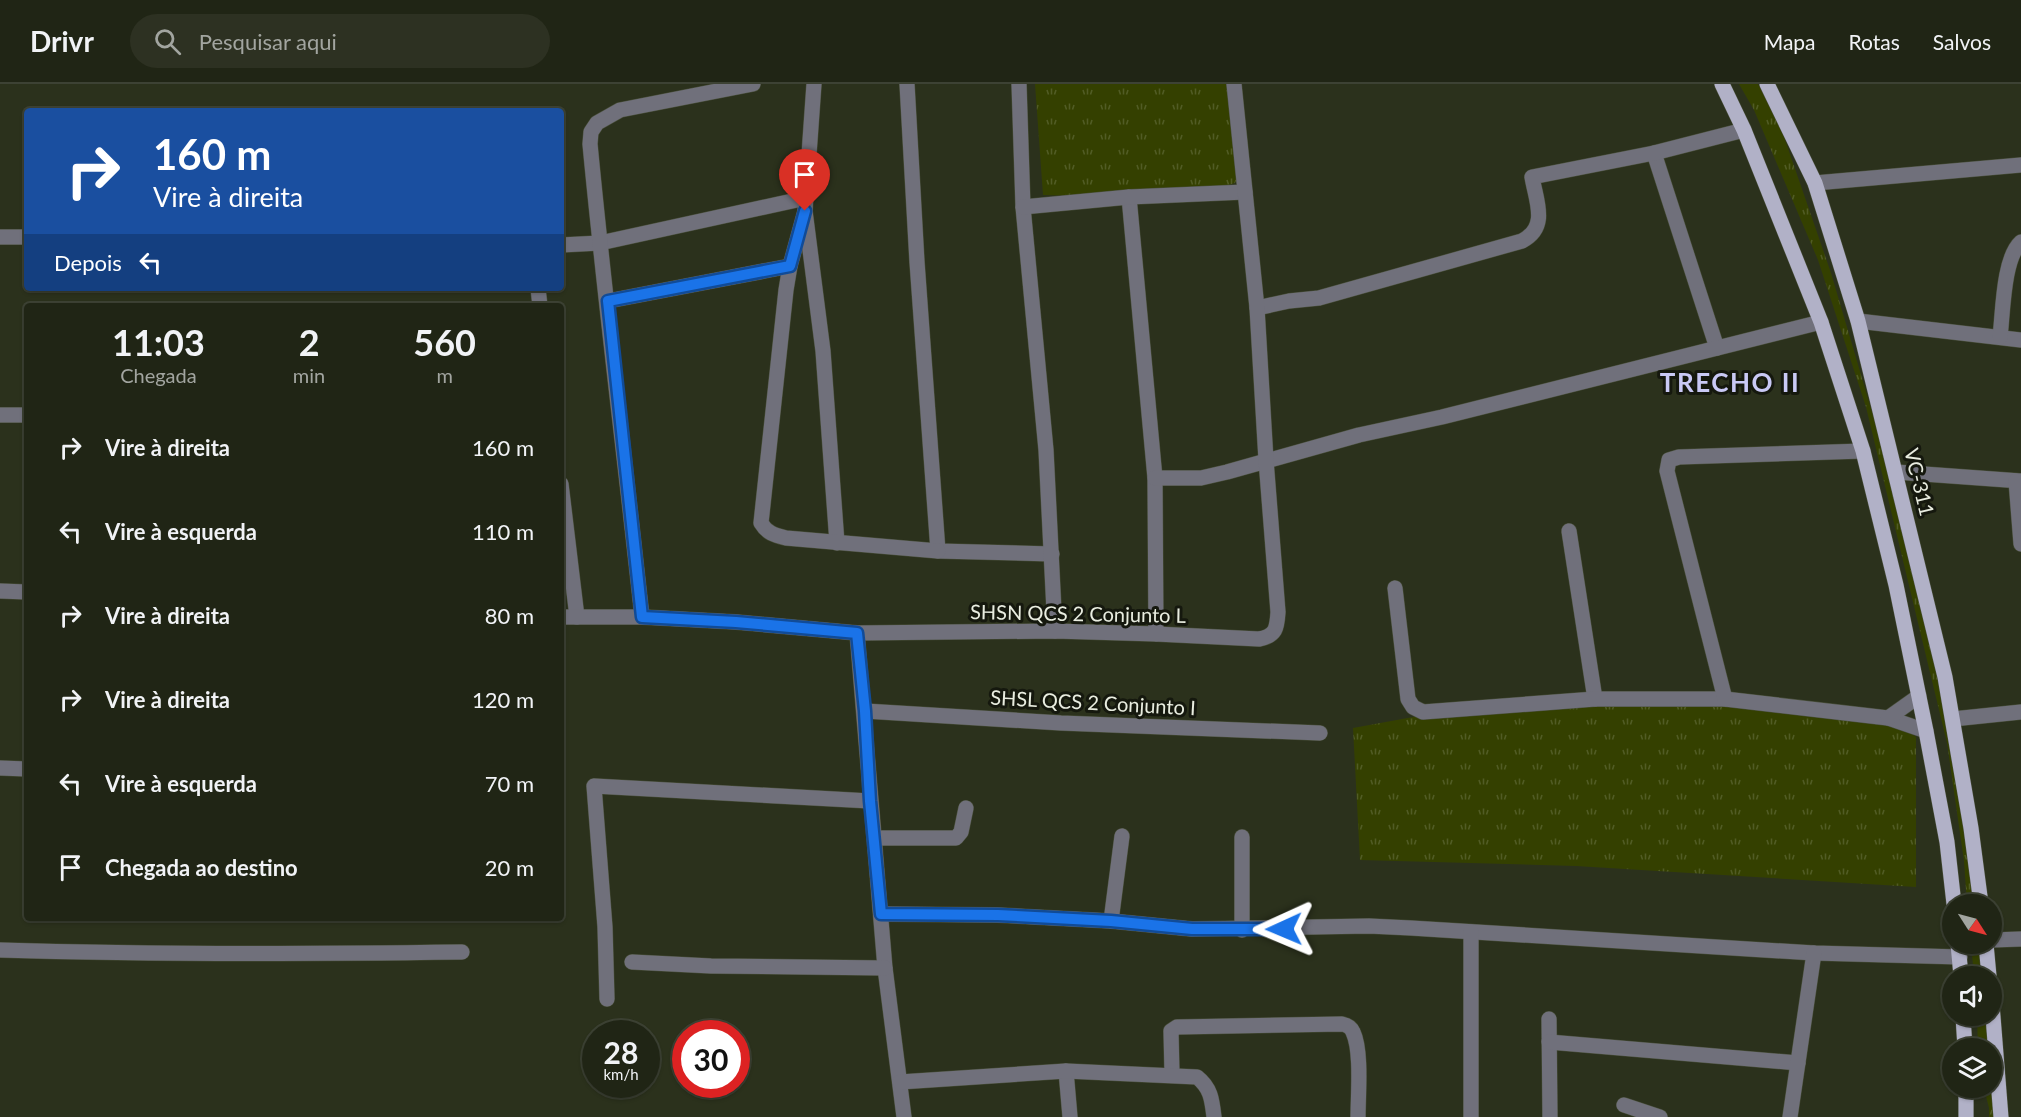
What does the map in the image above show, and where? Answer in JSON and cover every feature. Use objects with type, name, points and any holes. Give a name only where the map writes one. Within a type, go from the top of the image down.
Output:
[{"type":"main road","points":[[1722,84],[1744,130],[1821,322],[1863,451],[1896,585],[1919,696],[1947,842],[1953,894]]},
{"type":"main road","name":"VC-311","points":[[1767,84],[1815,183],[1858,321],[1896,472],[1953,718],[1980,894]]},
{"type":"main road","points":[[1994,1026],[2001,1117]]},
{"type":"main road","points":[[1966,1098],[1966,1117]]},
{"type":"street","points":[[642,617],[600,243],[590,144],[591,132],[597,123],[620,110],[753,84]]},
{"type":"street","points":[[814,84],[806,205],[823,351],[837,543]]},
{"type":"street","points":[[907,84],[917,262],[938,551]]},
{"type":"street","points":[[1019,84],[1023,207],[1046,450],[1055,631]]},
{"type":"street","points":[[1234,84],[1250,224],[1266,460]]},
{"type":"street","points":[[1257,308],[1289,301],[1319,298],[1522,241],[1538,228],[1539,219],[1532,177],[1654,153],[1744,130]]},
{"type":"street","points":[[1654,153],[1717,348]]},
{"type":"street","points":[[1815,183],[2021,165]]},
{"type":"street","points":[[1023,207],[1129,197],[1245,192]]},
{"type":"street","points":[[1129,197],[1155,478],[1156,633]]},
{"type":"street","points":[[564,245],[600,243],[806,205]]},
{"type":"street","points":[[806,205],[790,266],[761,523],[774,535],[786,538],[938,551],[1052,554]]},
{"type":"street","points":[[0,237],[24,237]]},
{"type":"street","points":[[2000,337],[2011,259],[2021,242]]},
{"type":"street","points":[[608,301],[790,266]]},
{"type":"street","points":[[1858,321],[2021,340]]},
{"type":"street","points":[[1155,478],[1201,477],[1359,435],[1442,417],[1821,322]]},
{"type":"street","points":[[0,415],[24,415]]},
{"type":"street","points":[[1725,699],[1667,471],[1669,460],[1679,457],[1863,451]]},
{"type":"street","name":"SHSN QCS 2 Conjunto L","points":[[564,617],[642,617],[736,622],[857,633],[1055,631],[1268,638],[1274,633],[1278,612],[1266,460]]},
{"type":"street","points":[[1896,472],[2018,481],[2021,544]]},
{"type":"street","points":[[564,509],[577,617]]},
{"type":"street","points":[[1569,531],[1595,699]]},
{"type":"street","points":[[1395,588],[1408,699],[1418,710],[1435,713],[1595,699],[1725,699],[1888,718],[1926,731]]},
{"type":"street","points":[[0,591],[24,592]]},
{"type":"street","points":[[857,633],[885,969],[904,1117]]},
{"type":"street","points":[[1888,718],[1919,696]]},
{"type":"street","name":"SHSL QCS 2 Conjunto I","points":[[865,711],[1061,723],[1320,733]]},
{"type":"street","points":[[1953,718],[2021,712]]},
{"type":"street","points":[[0,768],[24,769]]},
{"type":"street","points":[[607,999],[605,927],[594,786],[870,801]]},
{"type":"street","points":[[874,838],[956,838],[961,832],[966,808]]},
{"type":"street","points":[[1111,921],[1122,836]]},
{"type":"street","points":[[1242,837],[1242,930]]},
{"type":"street","points":[[881,914],[998,915],[1111,921],[1192,929],[1242,930],[1370,926],[1815,953],[1942,950]]},
{"type":"street","points":[[1471,932],[1471,1117]]},
{"type":"street","points":[[2002,940],[2021,939]]},
{"type":"street","points":[[0,950],[120,954],[274,955],[462,952]]},
{"type":"street","points":[[1790,1117],[1815,953]]},
{"type":"street","points":[[632,962],[711,966],[885,969]]},
{"type":"street","points":[[1549,1019],[1550,1117]]},
{"type":"street","points":[[1172,1074],[1169,1039],[1171,1031],[1177,1026],[1342,1024],[1354,1032],[1357,1056],[1358,1117]]},
{"type":"street","points":[[1549,1042],[1798,1063]]},
{"type":"street","points":[[900,1082],[1066,1071],[1172,1074],[1197,1077],[1203,1082],[1211,1095],[1214,1117]]},
{"type":"street","points":[[1066,1071],[1070,1117]]},
{"type":"street","points":[[1624,1105],[1660,1117]]},
{"type":"green space","points":[[1035,84],[1234,84],[1240,173],[1235,183],[1222,187],[1078,196],[1043,195]]},
{"type":"green space","points":[[1739,84],[1758,84],[1782,131],[1831,273],[1887,463],[1924,610],[1967,818],[1973,894],[1966,894],[1964,861],[1947,743],[1866,407],[1818,260],[1754,110]]},
{"type":"green space","points":[[1725,699],[1888,718],[1916,737],[1916,887],[1576,866],[1360,860],[1353,728],[1435,713]]},
{"type":"green space","points":[[1972,954],[1979,954],[1980,966],[1973,966]]},
{"type":"green space","points":[[1977,1026],[1987,1026],[1990,1038],[1978,1038]]},
{"type":"green space","points":[[1986,1098],[1997,1098],[1998,1117],[1989,1117]]},
{"type":"district","name":"TRECHO II","points":[[1730,382]]},
{"type":"route","points":[[805,211],[790,266],[608,301],[642,617],[736,622],[857,633],[881,914],[998,915],[1111,921],[1192,929],[1284,929]]}]
